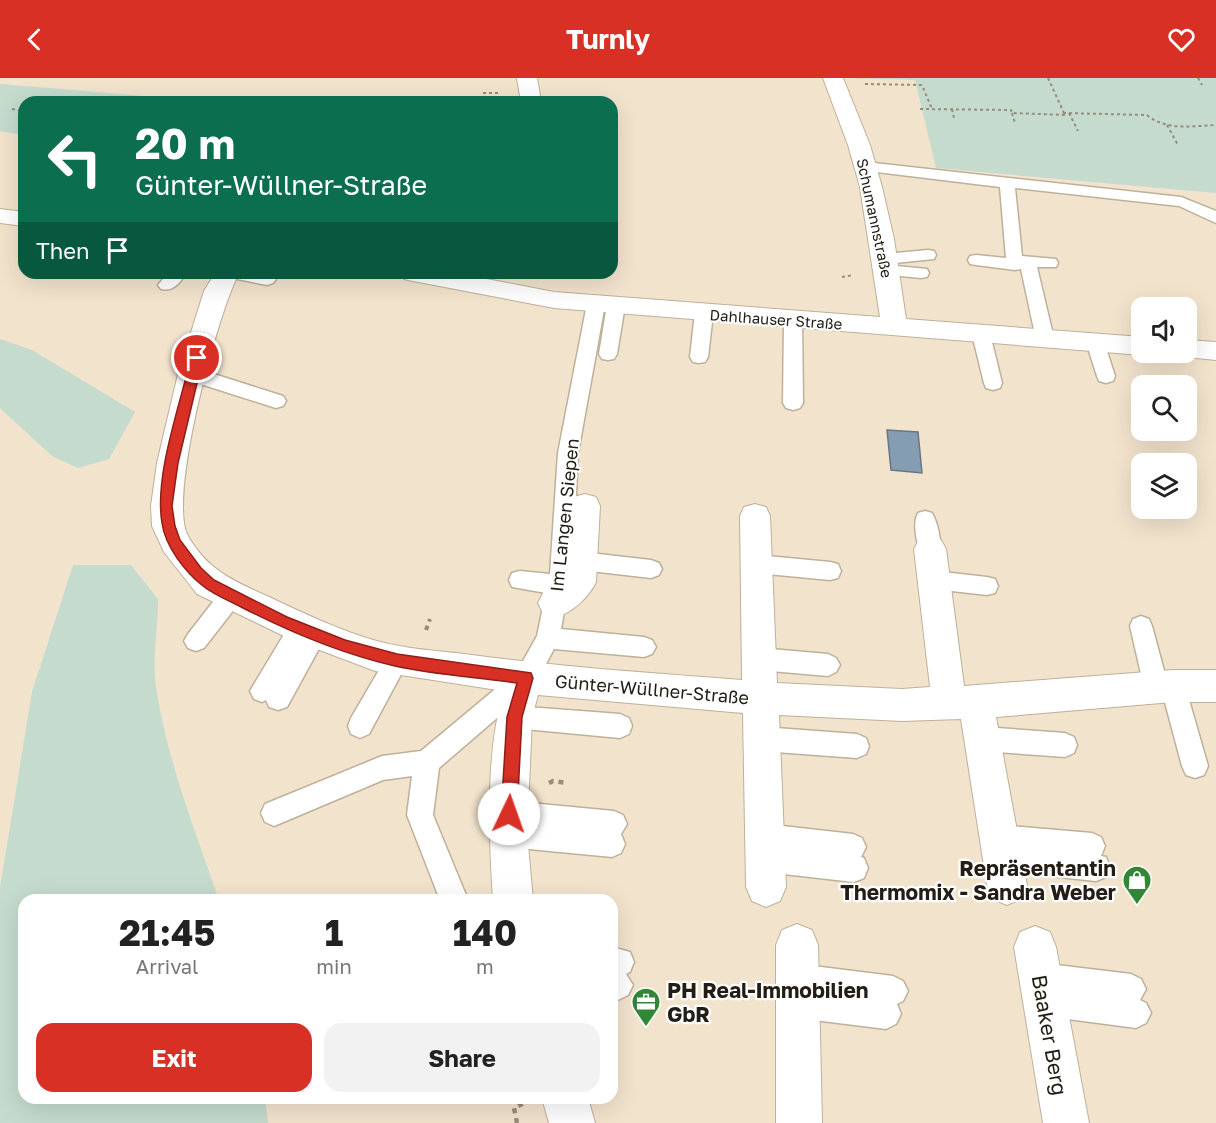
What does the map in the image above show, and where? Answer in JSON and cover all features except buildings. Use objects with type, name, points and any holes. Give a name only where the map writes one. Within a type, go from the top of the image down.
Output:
[{"type":"street","points":[[527,78],[530,96]]},
{"type":"street","name":"Schumannstraße","points":[[834,80],[845,105],[865,167],[886,265],[894,328]]},
{"type":"street","points":[[0,216],[18,218]]},
{"type":"street","name":"Günter-Wüllner-Straße","points":[[224,279],[217,291],[192,375],[172,463],[166,506],[168,526],[175,543],[196,572],[209,584],[308,631],[375,656],[397,660],[525,678],[761,698],[902,705],[1164,687],[1216,686]]},
{"type":"street","name":"Dahlhauser Straße","points":[[444,279],[537,297],[606,305],[1131,345]]},
{"type":"street","points":[[537,297],[545,279]]},
{"type":"street","points":[[1197,350],[1216,351]]},
{"type":"street","points":[[557,594],[580,582],[585,503]]},
{"type":"street","name":"Günter-Wüllner-Straße","points":[[755,513],[766,861]]},
{"type":"street","points":[[930,554],[963,702],[983,739],[1003,860]]},
{"type":"street","name":"Im Langen Siepen","points":[[513,894],[508,824],[514,717],[525,678]]},
{"type":"street","name":"Baaker Berg","points":[[1040,975],[1066,1123]]},
{"type":"street","points":[[797,976],[799,1123]]},
{"type":"street","points":[[567,1104],[572,1123]]},
{"type":"lane","points":[[865,167],[1008,187],[1181,202],[1204,210],[1216,218]]},
{"type":"lane","points":[[978,189],[1008,187]]},
{"type":"lane","points":[[980,253],[1014,250],[1008,187]]},
{"type":"lane","points":[[886,265],[928,255]]},
{"type":"lane","points":[[1045,339],[1027,260],[1050,263]]},
{"type":"lane","points":[[886,265],[921,273]]},
{"type":"lane","points":[[606,305],[608,354]]},
{"type":"lane","name":"Im Langen Siepen","points":[[525,678],[548,638],[557,594],[568,453],[606,305]]},
{"type":"lane","points":[[699,357],[704,313]]},
{"type":"lane","points":[[793,320],[793,403]]},
{"type":"lane","points":[[981,334],[993,383]]},
{"type":"lane","points":[[1087,342],[1097,374]]},
{"type":"lane","points":[[192,375],[276,401]]},
{"type":"lane","points":[[930,554],[986,579]]},
{"type":"lane","points":[[581,561],[651,569]]},
{"type":"lane","points":[[757,571],[827,578]]},
{"type":"lane","points":[[520,580],[557,594]]},
{"type":"lane","points":[[196,641],[231,596]]},
{"type":"lane","points":[[1141,626],[1195,766]]},
{"type":"lane","points":[[270,695],[308,631]]},
{"type":"lane","points":[[548,638],[644,647]]},
{"type":"lane","points":[[759,659],[828,665]]},
{"type":"lane","points":[[360,726],[397,660]]},
{"type":"lane","points":[[274,813],[382,768],[428,762],[525,678]]},
{"type":"lane","points":[[514,717],[620,726]]},
{"type":"lane","points":[[762,739],[857,746]]},
{"type":"lane","points":[[983,739],[1065,745]]},
{"type":"lane","points":[[428,762],[420,815],[452,894]]},
{"type":"lane","points":[[508,824],[613,834]]},
{"type":"lane","points":[[1003,860],[1094,856]]},
{"type":"lane","points":[[766,861],[854,857]]},
{"type":"lane","points":[[1040,975],[1134,1001]]},
{"type":"lane","points":[[797,976],[889,1003]]},
{"type":"path","points":[[1048,78],[1064,113]]},
{"type":"path","points":[[1198,78],[1202,85]]},
{"type":"path","points":[[834,80],[922,85],[932,109]]},
{"type":"path","points":[[483,93],[491,93]]},
{"type":"path","points":[[12,109],[18,110]]},
{"type":"path","points":[[920,109],[1011,110],[1015,123]]},
{"type":"path","points":[[952,109],[954,118]]},
{"type":"path","points":[[1012,113],[1066,115],[1064,113]]},
{"type":"path","points":[[1064,113],[1146,115],[1152,122],[1167,125],[1216,125]]},
{"type":"path","points":[[1069,113],[1078,131]]},
{"type":"path","points":[[1167,125],[1178,145]]},
{"type":"path","points":[[553,781],[575,785]]},
{"type":"green space","points":[[852,78],[1216,78],[1216,193],[936,168],[915,80]]},
{"type":"green space","points":[[0,84],[144,96],[18,96],[18,134],[0,131]]},
{"type":"green space","points":[[0,339],[32,350],[135,412],[109,459],[78,468],[52,456],[0,408]]},
{"type":"green space","points":[[73,565],[131,565],[158,599],[155,666],[161,714],[183,795],[217,894],[18,894],[18,1104],[266,1104],[268,1123],[0,1123],[0,888],[32,692]]},
{"type":"water","points":[[887,430],[918,432],[922,473],[891,470]]},
{"type":"place","name":"Repräsentantin Thermomix - Sandra Weber","points":[[1137,906]]},
{"type":"place","name":"PH Real-Immobilien GbR","points":[[646,1028]]},
{"type":"route","points":[[197,358],[172,463],[166,506],[168,526],[175,543],[196,572],[209,584],[282,621],[344,646],[397,660],[525,678],[514,717],[509,814]]}]
